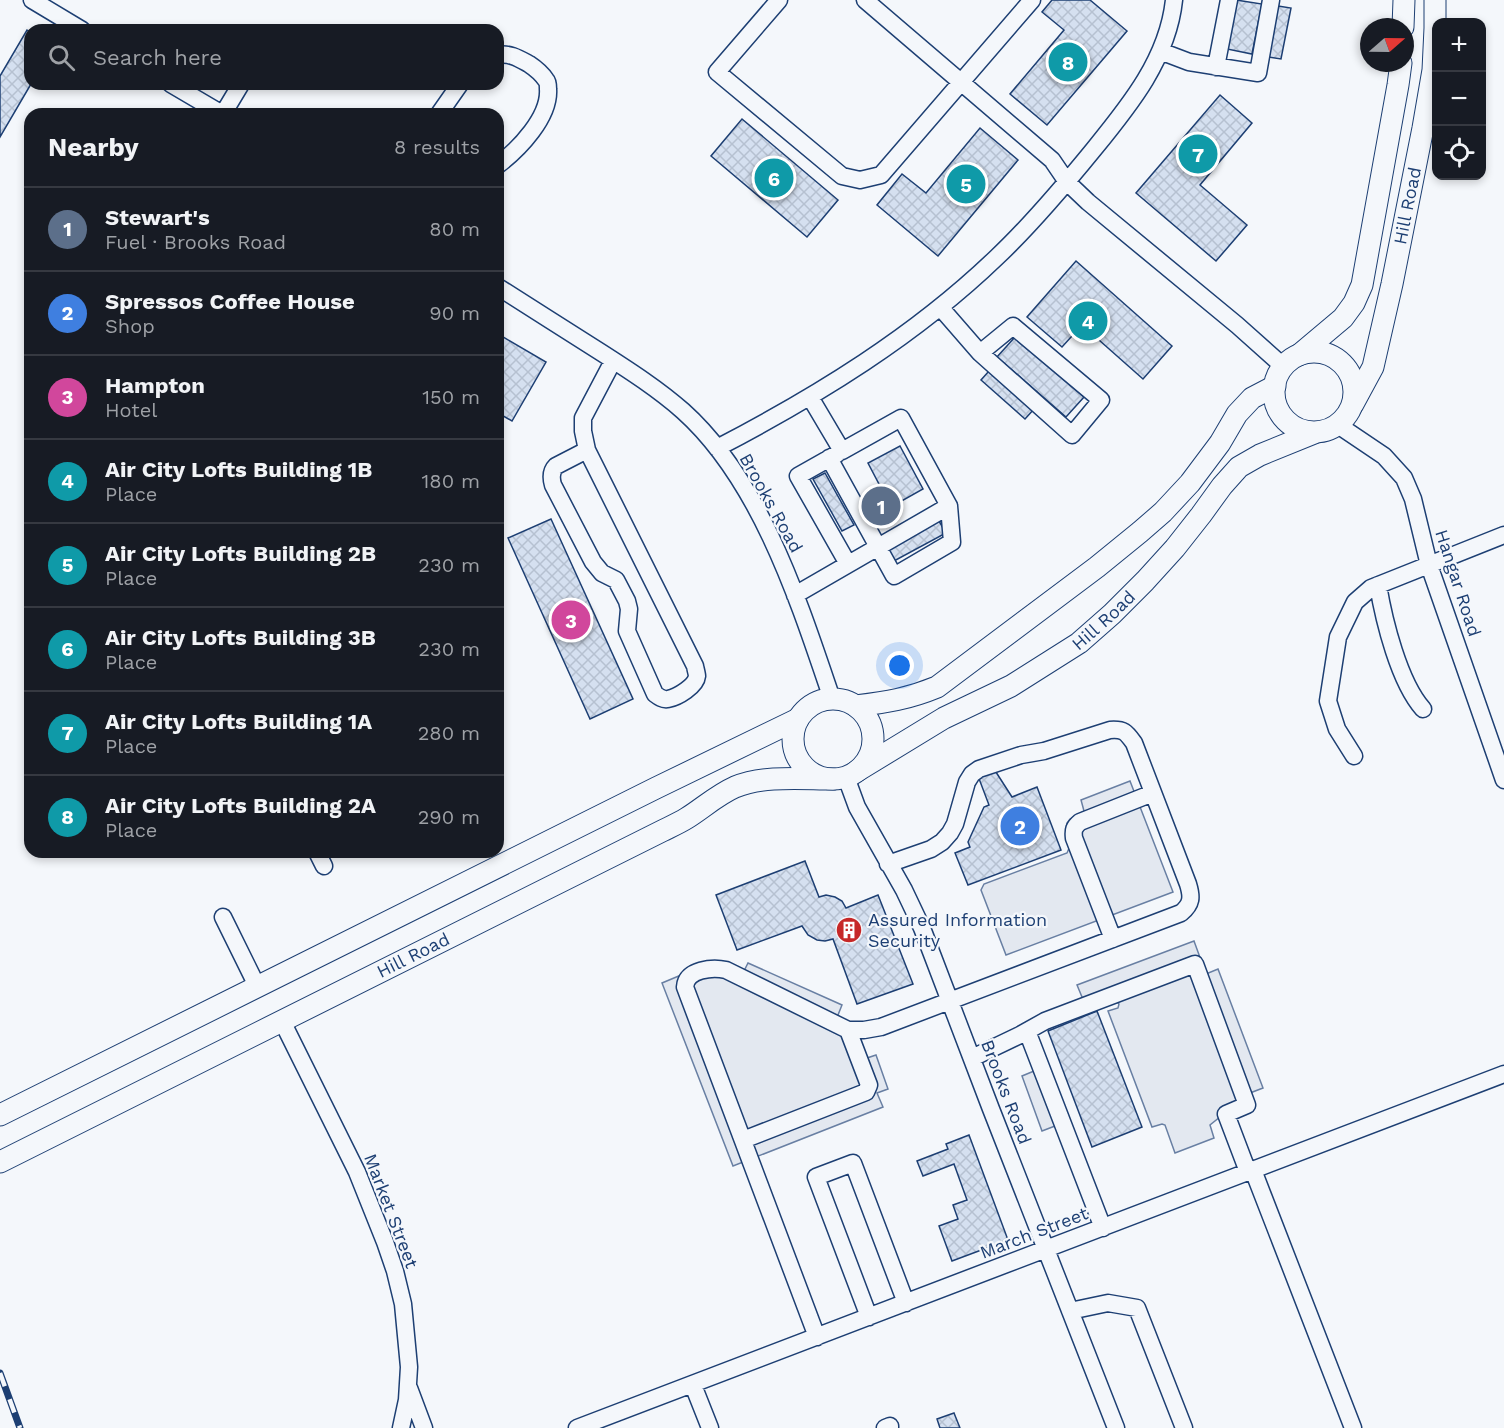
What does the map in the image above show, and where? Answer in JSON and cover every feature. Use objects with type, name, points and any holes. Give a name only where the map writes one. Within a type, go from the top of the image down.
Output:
[{"type":"main road","points":[[1403,18],[1404,0]]},
{"type":"main road","name":"Hill Road","points":[[1353,404],[1373,367],[1392,284],[1423,129],[1432,70],[1435,0]]},
{"type":"main road","name":"Hill Road","points":[[856,706],[899,700],[937,687],[1097,567],[1163,512],[1190,483],[1220,443],[1237,414],[1252,398],[1343,318],[1354,303],[1362,285],[1400,72]]},
{"type":"main road","points":[[1312,352],[1325,353],[1346,368],[1352,379],[1353,404],[1347,416],[1338,425],[1327,431],[1314,433],[1300,430],[1288,423],[1275,399],[1286,369],[1312,352]]},
{"type":"main road","name":"Hill Road","points":[[0,1162],[686,819],[734,787],[764,780],[845,776],[944,718],[1011,686],[1079,643],[1112,614],[1175,548],[1239,467],[1260,455],[1314,433]]},
{"type":"main road","points":[[844,700],[856,706],[865,714],[874,738],[872,751],[866,762],[845,776],[819,776],[807,770],[794,746],[794,732],[798,719],[807,708],[819,701],[844,700]]},
{"type":"main road","points":[[0,1115],[798,719]]},
{"type":"street","points":[[32,0],[72,24]]},
{"type":"street","points":[[779,0],[717,72],[842,176],[860,180],[881,175],[1032,0]]},
{"type":"street","points":[[865,0],[1052,160],[1067,182],[1088,201],[1237,325],[1286,369]]},
{"type":"street","points":[[717,448],[810,397],[860,366],[940,307],[997,257],[1067,182],[1144,83],[1160,51],[1172,16],[1174,0]]},
{"type":"street","points":[[1216,67],[1229,0]]},
{"type":"street","points":[[1160,51],[1189,62],[1258,74],[1271,0]]},
{"type":"street","points":[[504,55],[513,56],[535,68],[547,81],[548,96],[540,118],[511,156],[504,161]]},
{"type":"street","points":[[181,90],[212,108]]},
{"type":"street","points":[[226,108],[237,90]]},
{"type":"street","points":[[443,108],[456,90]]},
{"type":"street","name":"Brooks Road","points":[[504,291],[644,380],[683,412],[717,448],[747,492],[779,554],[809,630],[832,699]]},
{"type":"street","points":[[940,307],[980,353],[1072,435],[1101,400],[1013,326],[980,353]]},
{"type":"street","points":[[587,450],[553,469],[553,485],[593,561],[602,573],[616,580],[629,609],[627,631],[655,694],[668,700],[689,689],[694,683],[697,675],[695,666],[587,450],[583,431],[583,418],[613,361]]},
{"type":"street","points":[[810,397],[836,454],[878,547],[894,576],[952,542],[949,506],[901,418],[836,454],[798,476],[848,564]]},
{"type":"street","name":"Hangar Road","points":[[1338,425],[1384,456],[1404,478],[1413,499],[1429,565],[1504,780]]},
{"type":"street","points":[[795,594],[949,506]]},
{"type":"street","points":[[1354,756],[1337,729],[1328,701],[1338,637],[1355,602],[1374,586],[1504,535]]},
{"type":"street","points":[[1374,586],[1402,672],[1415,700],[1423,709]]},
{"type":"street","points":[[817,1337],[685,987],[689,977],[710,968],[726,970],[848,1030],[864,1030],[880,1027],[951,1001],[1181,913],[1191,901],[1188,884],[1134,743],[1127,733],[1119,729],[1020,755],[979,769],[967,782],[950,834],[931,849],[888,864]]},
{"type":"street","name":"Brooks Road","points":[[845,776],[857,807],[904,890],[922,928],[1116,1428]]},
{"type":"street","points":[[1113,939],[1073,831],[1080,822],[1153,793]]},
{"type":"street","points":[[223,917],[257,987]]},
{"type":"street","points":[[972,1058],[1045,1021],[1195,964],[1247,1105],[1226,1114],[1353,1428]]},
{"type":"street","name":"Market Street","points":[[282,1021],[357,1172],[386,1242],[395,1271],[402,1304],[409,1366],[407,1400],[401,1428]]},
{"type":"street","points":[[743,1140],[866,1092],[868,1082],[848,1030]]},
{"type":"street","points":[[1027,1031],[1102,1228]]},
{"type":"street","name":"March Street","points":[[577,1428],[1504,1074]]},
{"type":"street","points":[[869,1317],[816,1177],[834,1170],[853,1163],[906,1303]]},
{"type":"street","points":[[1071,1311],[1108,1303],[1137,1308],[1185,1428]]},
{"type":"street","points":[[408,1384],[424,1428]]},
{"type":"street","points":[[693,1384],[710,1428]]},
{"type":"street","points":[[885,1428],[890,1426],[890,1428]]},
{"type":"shaded area","points":[[1130,781],[1173,892],[1006,955],[981,890],[984,884],[1067,853],[1070,846],[1066,830],[1067,823],[1084,811],[1081,800]]},
{"type":"shaded area","points":[[1194,941],[1206,974],[1218,969],[1263,1088],[1250,1093],[1210,1125],[1214,1138],[1175,1153],[1165,1125],[1152,1127],[1108,1011],[1118,1008],[1119,1004],[1117,1002],[1097,1008],[1082,997],[1077,985]]},
{"type":"shaded area","points":[[748,963],[842,1005],[838,1015],[864,1059],[876,1055],[888,1089],[877,1093],[883,1107],[733,1166],[662,983],[693,970],[743,973]]},
{"type":"shaded area","points":[[1034,1071],[1055,1126],[1042,1131],[1022,1076]]},
{"type":"building","points":[[1052,0],[1090,0],[1127,31],[1047,125],[1010,94],[1064,30],[1042,12]]},
{"type":"building","points":[[1236,0],[1262,4],[1252,54],[1227,49]]},
{"type":"building","points":[[1278,6],[1291,8],[1281,59],[1268,57]]},
{"type":"building","points":[[24,35],[24,90],[27,90],[0,137],[0,76]]},
{"type":"building","points":[[1220,95],[1252,123],[1200,185],[1247,225],[1216,261],[1136,193]]},
{"type":"building","points":[[742,119],[838,200],[807,237],[711,156]]},
{"type":"building","points":[[980,128],[1018,160],[938,256],[877,205],[902,174],[926,193]]},
{"type":"building","points":[[1076,261],[1172,346],[1143,379],[1082,325],[1062,347],[1027,317]]},
{"type":"building","points":[[1015,337],[1084,397],[1066,417],[997,357]]},
{"type":"building","points":[[504,338],[546,362],[512,421],[504,416]]},
{"type":"building","points":[[989,371],[1034,409],[1025,419],[981,380]]},
{"type":"building","points":[[900,446],[923,489],[891,507],[868,463]]},
{"type":"building","points":[[825,473],[854,525],[842,531],[813,479]]},
{"type":"building","points":[[551,519],[633,699],[590,719],[508,538]]},
{"type":"building","points":[[939,521],[946,533],[894,561],[887,549]]},
{"type":"building","points":[[994,769],[1012,797],[1037,787],[1061,850],[968,885],[955,853],[970,847],[968,842],[984,807],[989,805],[978,776]]},
{"type":"building","name":"Assured Information Security","points":[[805,861],[819,897],[826,895],[835,897],[842,901],[846,908],[878,895],[913,984],[857,1004],[833,939],[817,940],[808,935],[802,926],[737,950],[716,895]]},
{"type":"building","points":[[1097,1011],[1142,1127],[1092,1147],[1048,1031]]},
{"type":"building","points":[[969,1135],[1008,1240],[952,1261],[939,1226],[958,1219],[953,1205],[967,1200],[954,1164],[923,1176],[917,1161],[948,1149],[946,1144]]},
{"type":"building","points":[[954,1413],[960,1428],[940,1428],[937,1419]]},
{"type":"railway","points":[[0,1373],[20,1428]]},
{"type":"place","name":"Air City Lofts Building 2A","points":[[1068,62]]},
{"type":"place","name":"Air City Lofts Building 1A","points":[[1198,154]]},
{"type":"place","name":"Air City Lofts Building 3B","points":[[774,178]]},
{"type":"place","name":"Air City Lofts Building 2B","points":[[966,184]]},
{"type":"place","name":"Air City Lofts Building 1B","points":[[1088,321]]},
{"type":"place","name":"Stewart's","points":[[881,506]]},
{"type":"place","name":"Hampton","points":[[571,620]]},
{"type":"place","name":"Spressos Coffee House","points":[[1020,826]]},
{"type":"place","name":"Assured Information Security","points":[[849,930]]}]
